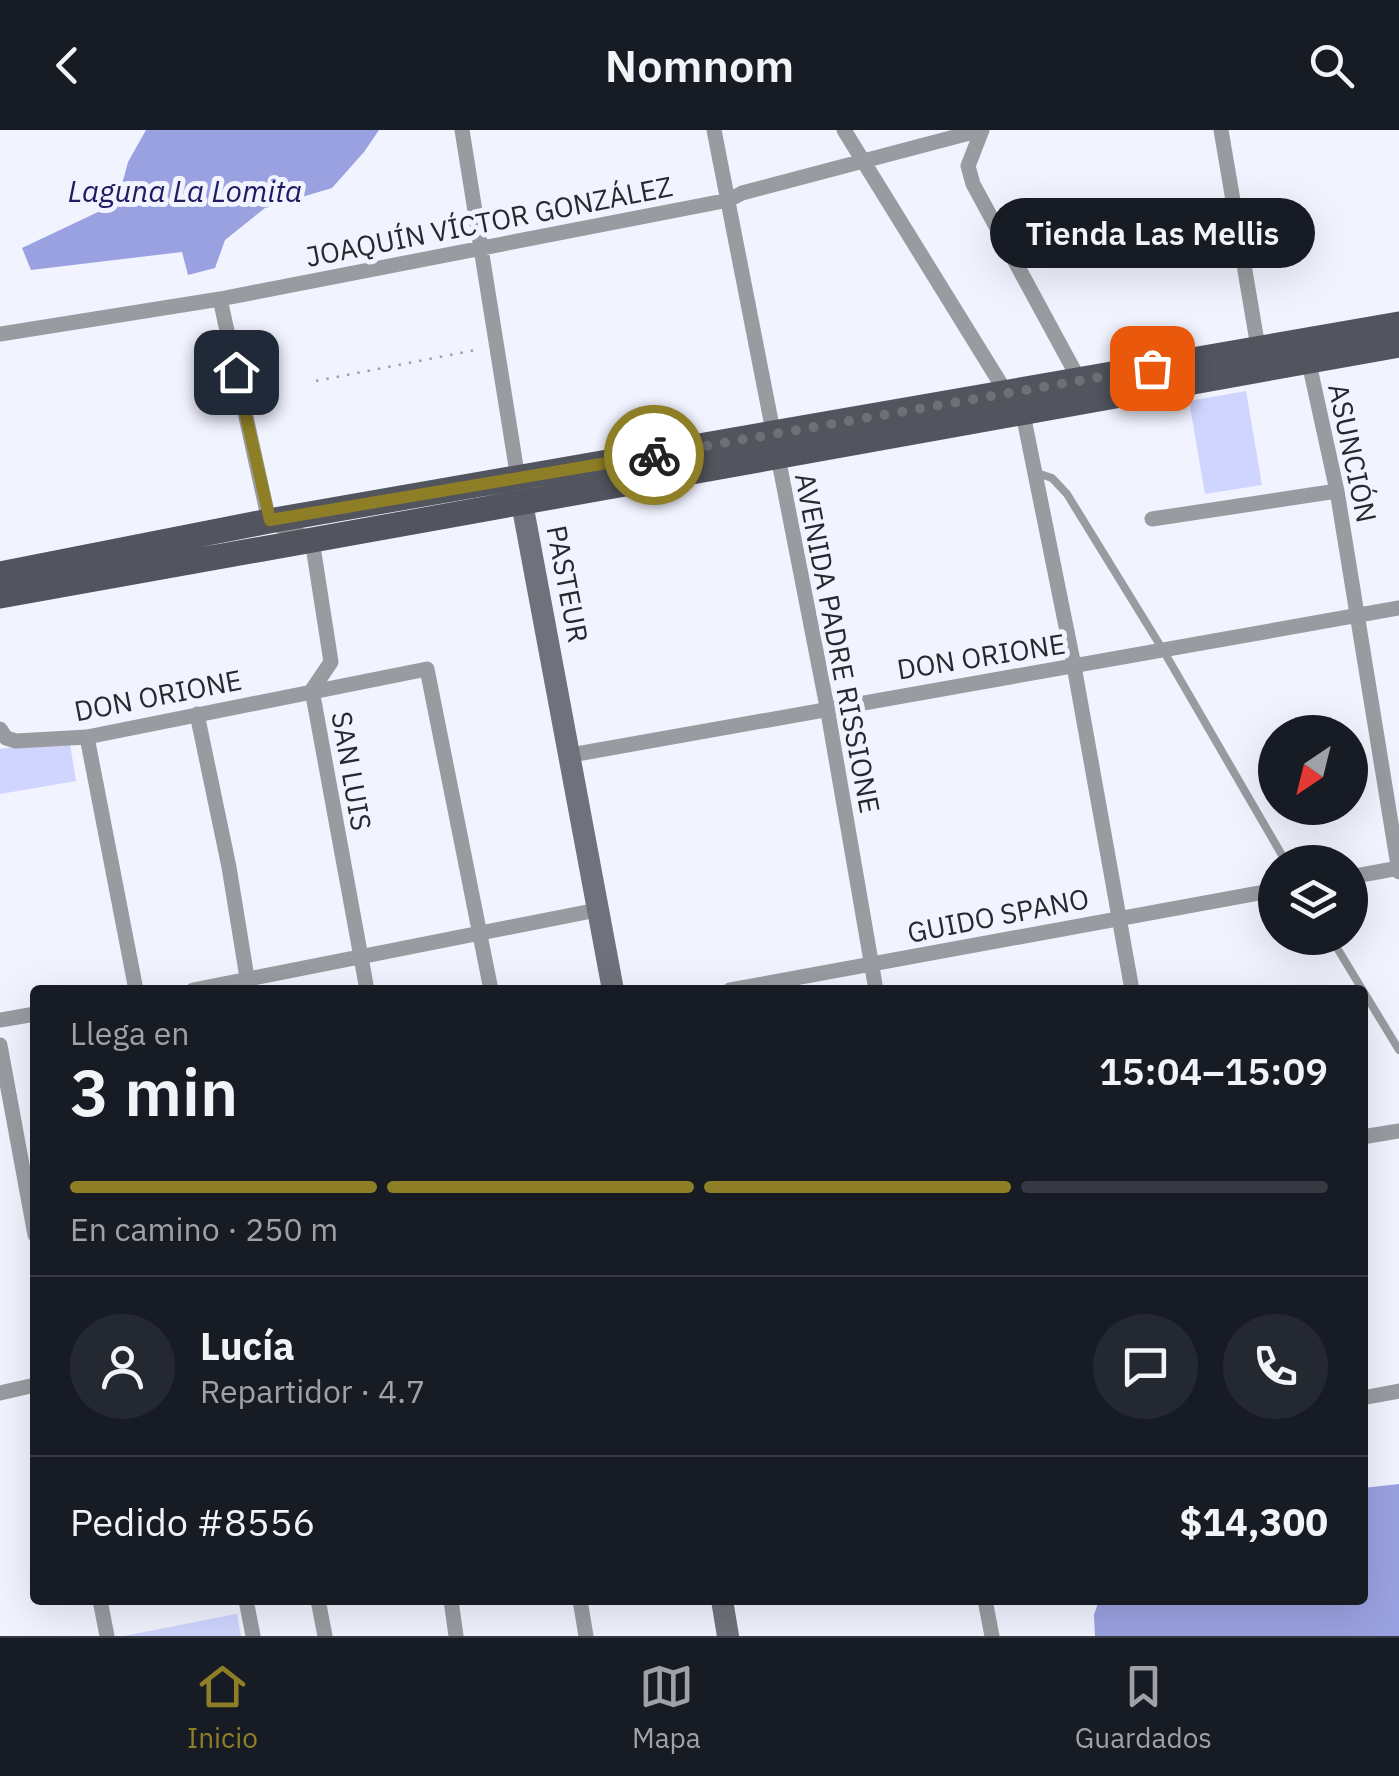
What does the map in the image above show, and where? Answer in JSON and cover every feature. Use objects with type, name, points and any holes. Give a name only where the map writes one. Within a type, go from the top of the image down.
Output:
[{"type":"main road","points":[[0,596],[312,540],[520,491],[1306,350],[1399,324]]},
{"type":"main road","points":[[1306,350],[1399,346]]},
{"type":"main road","points":[[0,574],[270,520],[520,491]]},
{"type":"street","name":"PASTEUR","points":[[462,130],[520,491],[611,985]]},
{"type":"street","name":"AVENIDA PADRE RISSIONE","points":[[714,130],[827,708],[875,985]]},
{"type":"street","points":[[844,130],[1015,404],[1034,472],[1074,666],[1131,985]]},
{"type":"street","name":"JOAQUÍN VÍCTOR GONZÁLEZ","points":[[0,334],[220,298],[728,200],[862,159],[982,130]]},
{"type":"street","points":[[982,130],[968,166],[973,184],[1083,393]]},
{"type":"street","points":[[1221,130],[1260,358]]},
{"type":"street","points":[[220,298],[270,520],[312,540]]},
{"type":"street","name":"ASUNCIÓN","points":[[1306,350],[1338,491],[1399,870]]},
{"type":"street","points":[[1152,519],[1338,491]]},
{"type":"street","name":"SAN LUIS","points":[[312,540],[332,662],[312,690],[366,985]]},
{"type":"street","name":"DON ORIONE","points":[[571,755],[1399,608]]},
{"type":"street","name":"DON ORIONE","points":[[0,730],[6,738],[16,741],[87,737],[427,669],[479,935]]},
{"type":"street","points":[[197,714],[229,867],[248,984],[360,957],[598,910]]},
{"type":"street","points":[[87,737],[135,985]]},
{"type":"street","points":[[1368,874],[1399,870]]},
{"type":"street","name":"GUIDO SPANO","points":[[757,985],[1258,893]]},
{"type":"street","points":[[479,935],[490,985]]},
{"type":"street","points":[[0,1020],[30,1015]]},
{"type":"street","points":[[0,1045],[8,1129],[30,1189]]},
{"type":"street","points":[[1368,1136],[1397,1131],[1399,1152]]},
{"type":"street","points":[[0,1393],[30,1386]]},
{"type":"street","points":[[1368,1397],[1399,1391]]},
{"type":"street","points":[[101,1605],[106,1636]]},
{"type":"street","points":[[247,1605],[253,1636]]},
{"type":"street","points":[[319,1605],[325,1636]]},
{"type":"street","points":[[451,1605],[456,1636]]},
{"type":"street","points":[[581,1605],[586,1636]]},
{"type":"street","points":[[723,1605],[728,1636]]},
{"type":"street","points":[[987,1605],[992,1636]]},
{"type":"lane","points":[[1034,472],[1052,478],[1067,494],[1276,845]]},
{"type":"lane","points":[[1341,955],[1360,985]]},
{"type":"lane","points":[[1368,999],[1399,1050]]},
{"type":"path","points":[[316,381],[497,346]]},
{"type":"shaded area","points":[[1246,391],[1262,485],[1205,494],[1189,401]]},
{"type":"shaded area","points":[[69,738],[76,781],[0,794],[0,749]]},
{"type":"shaded area","points":[[236,1614],[241,1636],[124,1636]]},
{"type":"water","name":"Laguna La Lomita","points":[[146,130],[379,130],[332,188],[265,208],[225,240],[215,268],[188,275],[182,252],[31,270],[22,248],[117,203],[128,162]]},
{"type":"water","points":[[1399,1484],[1399,1636],[1095,1636],[1097,1605],[1368,1605],[1368,1487]]},
{"type":"way so far","points":[[654,455],[1152,368]]},
{"type":"place","name":"Tienda Las Mellis","points":[[1152,368]]},
{"type":"route","points":[[236,372],[270,520],[654,455]]}]
